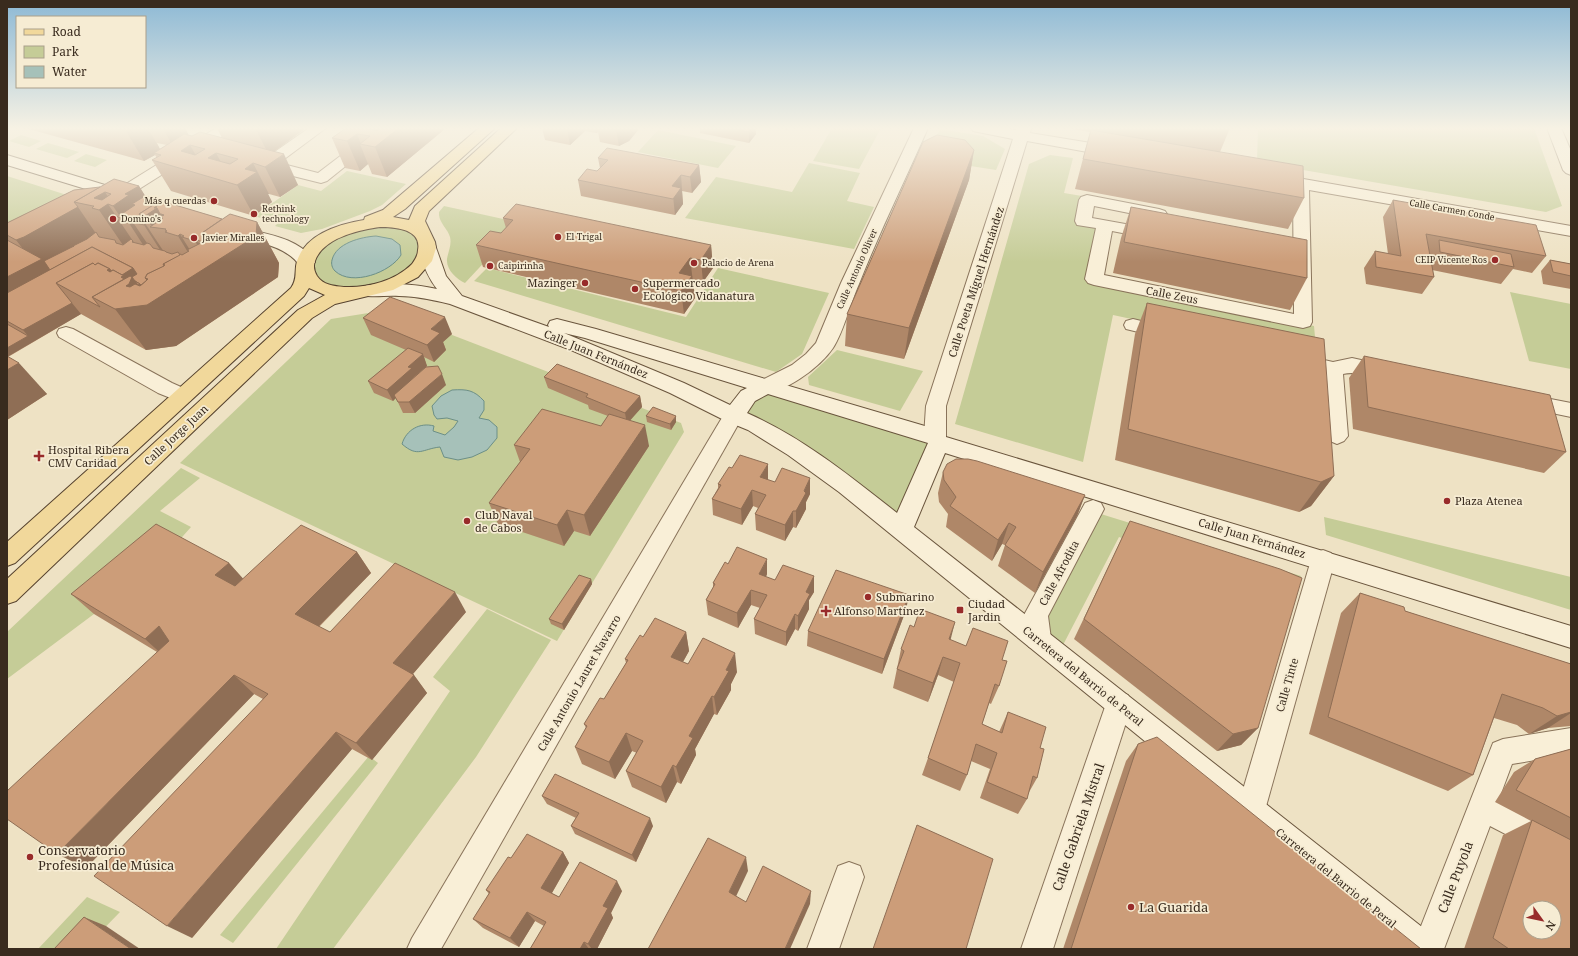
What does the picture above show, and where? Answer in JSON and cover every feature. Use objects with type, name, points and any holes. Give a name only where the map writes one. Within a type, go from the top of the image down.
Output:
[{"type":"main road","points":[[7,556],[298,292],[304,282],[306,267],[315,248],[326,239],[337,233],[378,218],[395,209],[437,173]]},
{"type":"main road","points":[[426,242],[417,221],[421,209],[461,173]]},
{"type":"main road","points":[[357,226],[380,222],[396,223],[414,228],[426,242]]},
{"type":"main road","name":"Calle Jorge Juan","points":[[7,594],[305,314],[321,303],[330,299],[393,284],[412,273],[424,260],[426,242]]},
{"type":"main road","points":[[306,267],[311,282],[322,288],[339,292],[361,292]]},
{"type":"street","points":[[48,173],[140,201]]},
{"type":"street","points":[[96,208],[121,195],[157,173]]},
{"type":"street","points":[[298,173],[321,178],[328,173]]},
{"type":"street","name":"Calle Antonio Oliver","points":[[733,416],[748,396],[803,367],[820,352],[825,345],[850,283],[901,173]]},
{"type":"street","name":"Calle Poeta Miguel Hernández","points":[[937,440],[936,406],[1010,173]]},
{"type":"street","name":"Calle Carmen Conde","points":[[1259,177],[1571,231]]},
{"type":"street","name":"Calle Zeus","points":[[1105,225],[1094,279],[1303,322],[1294,261],[1294,239],[1301,184]]},
{"type":"street","points":[[1166,236],[1083,221],[1087,200],[1171,216]]},
{"type":"street","points":[[221,226],[290,248],[302,255],[306,267]]},
{"type":"street","name":"Calle Juan Fernández","points":[[426,242],[432,270],[436,277],[456,300]]},
{"type":"street","name":"Calle Juan Fernández","points":[[361,292],[391,289],[413,291],[456,300],[578,345],[677,388],[733,416]]},
{"type":"street","name":"Calle Juan Fernández","points":[[475,307],[589,333],[767,386],[1322,560],[1571,636]]},
{"type":"street","points":[[1133,325],[1187,337]]},
{"type":"street","points":[[66,333],[165,388],[183,396]]},
{"type":"street","points":[[1279,357],[1333,369],[1352,365],[1407,376]]},
{"type":"street","points":[[1333,369],[1338,436]]},
{"type":"street","points":[[1508,397],[1571,410]]},
{"type":"street","name":"Carretera del Barrio de Peral","points":[[733,416],[766,430],[796,449],[847,486],[1426,949]]},
{"type":"street","name":"Calle Antonio Lauret Navarro","points":[[427,948],[733,416]]},
{"type":"street","points":[[901,530],[937,440]]},
{"type":"street","name":"Calle Afrodita","points":[[1038,640],[1036,615],[1093,508]]},
{"type":"street","name":"Calle Tinte","points":[[1251,810],[1322,560]]},
{"type":"street","name":"Calle Gabriela Mistral","points":[[1036,949],[1119,704]]},
{"type":"street","name":"Calle Puyola","points":[[1426,949],[1503,752],[1571,741]]},
{"type":"street","points":[[1482,806],[1571,853]]},
{"type":"street","points":[[823,949],[849,878]]},
{"type":"green space","points":[[345,173],[354,173],[406,184],[382,205],[322,229],[301,233],[275,226],[278,223],[254,216],[298,185],[321,191]]},
{"type":"green space","points":[[803,173],[860,173],[847,201],[874,207],[854,249],[685,218],[716,177],[792,192]]},
{"type":"green space","points":[[1027,173],[1069,173],[1064,193],[1082,196],[1075,224],[1102,229],[1091,280],[1314,326],[1317,359],[1113,315],[1083,462],[955,424]]},
{"type":"green space","points":[[1318,173],[1550,173],[1562,206],[1546,212]]},
{"type":"green space","points":[[7,176],[70,196],[7,242]]},
{"type":"green space","points":[[444,206],[521,223],[465,283],[453,274],[448,267],[447,259],[451,243],[450,237],[439,215],[439,212]]},
{"type":"green space","points":[[361,225],[416,229],[422,262],[370,291],[314,284],[311,253]]},
{"type":"green space","points":[[487,268],[686,317],[718,268],[829,293],[802,354],[776,372],[474,281]]},
{"type":"green space","points":[[1510,292],[1571,304],[1571,369],[1529,361]]},
{"type":"green space","name":"Club Naval de Cabos","points":[[387,310],[681,423],[684,432],[557,641],[180,463],[331,319]]},
{"type":"green space","points":[[837,350],[923,371],[900,411],[809,385],[808,377]]},
{"type":"green space","points":[[760,389],[935,437],[901,530],[739,408]]},
{"type":"green space","points":[[181,468],[200,478],[160,511],[191,527],[175,545],[94,614],[7,679],[7,632]]},
{"type":"green space","points":[[1088,510],[1301,576],[1293,600],[1119,537],[1063,645],[1027,616]]},
{"type":"green space","points":[[1324,517],[1571,577],[1571,610],[1326,535]]},
{"type":"green space","points":[[487,609],[551,640],[476,757],[333,949],[276,949],[450,691],[433,677]]},
{"type":"green space","points":[[369,756],[378,763],[233,943],[220,935]]},
{"type":"green space","points":[[87,897],[120,912],[84,949],[38,949]]},
{"type":"water","points":[[376,236],[392,239],[400,245],[401,255],[389,267],[371,275],[351,278],[342,276],[334,270],[332,260],[338,249],[350,242]]},
{"type":"water","points":[[452,390],[473,392],[484,401],[484,410],[479,418],[489,420],[497,427],[497,438],[487,450],[472,457],[458,460],[444,457],[440,447],[416,452],[402,444],[410,431],[419,426],[434,426],[433,431],[445,435],[454,427],[458,421],[447,418],[437,419],[434,415],[432,406],[441,396]]},
{"type":"building","points":[[195,173],[256,173],[237,185]]},
{"type":"building","points":[[584,173],[693,173],[690,177],[681,175],[672,186],[681,188],[673,199],[578,180]]},
{"type":"building","points":[[909,173],[966,173],[909,328],[847,314]]},
{"type":"building","points":[[1160,173],[1303,173],[1304,198]]},
{"type":"building","points":[[114,179],[139,186],[125,194],[129,195],[113,206],[108,204],[99,210],[92,208],[94,206],[74,202]],"holes":[[[105,192],[111,194],[102,200],[94,198]]]},
{"type":"building","points":[[100,187],[74,202],[78,207],[24,237],[16,240],[7,235],[7,223],[74,190]]},
{"type":"building","points":[[145,196],[222,219],[202,233],[206,240],[203,242],[182,237],[184,236],[180,234],[178,236],[165,232],[167,231],[165,230],[166,229],[150,227],[163,218],[160,217],[164,215],[160,214],[157,208],[154,208],[158,205],[155,204],[139,214],[145,224],[144,225],[136,223],[138,220],[130,218],[127,220],[117,217],[135,205],[132,204]]},
{"type":"building","points":[[1393,200],[1536,225],[1546,256],[1426,234],[1434,277],[1376,267],[1375,251],[1401,256]]},
{"type":"building","points":[[155,204],[158,205],[154,208],[157,208],[145,216],[139,214]]},
{"type":"building","points":[[516,204],[711,245],[701,260],[690,258],[679,273],[692,276],[681,291],[476,245],[490,231],[501,233],[513,220],[503,218]]},
{"type":"building","points":[[1131,207],[1307,240],[1307,278],[1124,242]]},
{"type":"building","points":[[230,214],[257,222],[256,236],[147,305],[115,309],[92,297],[130,276],[132,277],[129,284],[126,286],[130,287],[135,284],[140,286],[148,279],[145,278],[147,274],[165,265],[163,264],[180,254],[182,255],[189,251],[187,250],[213,237],[203,236],[205,234],[202,233]]},
{"type":"building","points":[[96,232],[99,237],[115,240],[116,243],[123,245],[131,239],[133,241],[132,242],[144,245],[147,243],[153,248],[172,254],[178,252],[180,255],[163,264],[164,266],[147,274],[145,278],[147,280],[141,285],[132,277],[137,274],[133,268],[92,247],[50,270],[44,261],[87,239]]},
{"type":"building","points":[[7,240],[42,259],[7,277]]},
{"type":"building","points":[[1439,240],[1511,254],[1514,267],[1440,252]]},
{"type":"building","points":[[92,247],[133,268],[122,275],[113,270],[111,271],[98,263],[95,265],[93,263],[56,283],[72,303],[23,330],[7,321],[7,293]]},
{"type":"building","points":[[1550,260],[1571,264],[1571,276],[1553,272]]},
{"type":"building","points":[[93,263],[95,265],[98,263],[110,269],[107,270],[110,272],[113,270],[124,276],[121,277],[124,279],[92,297],[100,307],[56,283]]},
{"type":"building","points":[[390,297],[445,317],[431,329],[440,333],[427,345],[363,318]]},
{"type":"building","points":[[1147,303],[1324,339],[1334,476],[1321,482],[1128,429]]},
{"type":"building","points":[[7,324],[28,336],[7,348]]},
{"type":"building","points":[[408,348],[423,354],[408,367],[412,368],[387,390],[368,381]]},
{"type":"building","points":[[7,356],[19,363],[7,370]]},
{"type":"building","points":[[1364,356],[1550,395],[1566,452],[1368,407]]},
{"type":"building","points":[[557,364],[640,396],[625,413],[586,397],[588,394],[544,377]]},
{"type":"building","points":[[438,366],[442,374],[409,402],[398,402],[394,395],[426,367]]},
{"type":"building","points":[[653,407],[676,416],[670,424],[646,416]]},
{"type":"building","points":[[542,409],[601,426],[609,414],[645,425],[584,515],[567,510],[557,525],[489,503],[530,449],[514,445]]},
{"type":"building","points":[[740,455],[768,464],[760,477],[775,482],[782,468],[810,478],[804,491],[806,493],[796,511],[793,511],[785,525],[755,514],[766,495],[752,490],[741,509],[712,499],[721,485],[718,484],[729,467],[732,468]]},
{"type":"building","points":[[956,459],[977,461],[1085,495],[1043,572],[1005,545],[1016,527],[1009,523],[998,540],[950,506],[956,497],[944,480],[943,472],[947,464]]},
{"type":"building","points":[[1130,521],[1280,569],[1302,578],[1258,728],[1233,734],[1084,619]]},
{"type":"building","points":[[156,524],[229,563],[215,575],[235,586],[301,525],[357,552],[295,614],[330,632],[395,563],[455,592],[393,663],[414,675],[356,743],[336,732],[167,926],[94,876],[268,694],[234,675],[57,854],[7,819],[7,791],[169,641],[159,626],[145,639],[71,594]]},
{"type":"building","points":[[737,547],[767,559],[759,574],[775,580],[783,565],[814,576],[806,592],[810,594],[798,616],[795,614],[786,632],[754,619],[767,595],[751,590],[737,613],[706,600],[715,584],[713,583],[725,562],[728,564]]},
{"type":"building","points":[[836,570],[909,595],[884,659],[808,631]]},
{"type":"building","points":[[579,575],[591,579],[562,624],[549,619]]},
{"type":"building","points":[[1360,593],[1404,607],[1405,611],[1571,664],[1571,712],[1557,716],[1543,708],[1502,694],[1473,775],[1328,717]]},
{"type":"building","points":[[920,609],[955,622],[949,639],[966,646],[973,628],[1008,641],[1002,660],[1007,661],[999,686],[995,684],[982,724],[1002,733],[1008,712],[1046,727],[1040,748],[1044,749],[1037,778],[1033,776],[1027,799],[987,782],[997,753],[976,744],[967,775],[928,758],[960,663],[943,657],[933,683],[897,669],[904,651],[901,649],[910,625],[914,627]]},
{"type":"building","points":[[655,618],[686,632],[671,657],[688,664],[703,638],[735,653],[726,670],[729,671],[714,697],[712,696],[689,736],[693,738],[676,767],[673,765],[661,787],[626,771],[643,741],[626,733],[609,762],[575,747],[587,726],[584,724],[600,698],[604,699],[628,660],[625,659],[640,635],[643,637]]},
{"type":"building","points":[[1157,737],[1421,949],[1071,949],[1138,744]]},
{"type":"building","points":[[1571,749],[1571,818],[1516,790],[1535,759]]},
{"type":"building","points":[[555,774],[650,818],[632,855],[571,826],[579,813],[542,796]]},
{"type":"building","points":[[1532,820],[1571,840],[1571,949],[1509,949],[1493,938]]},
{"type":"building","points":[[917,825],[993,859],[966,949],[873,949]]},
{"type":"building","points":[[527,834],[563,852],[541,888],[559,897],[580,862],[617,881],[603,906],[608,908],[588,944],[584,942],[580,949],[530,949],[546,922],[527,912],[510,938],[473,919],[490,892],[486,890],[508,857],[511,858]]},
{"type":"building","points":[[708,838],[746,857],[729,892],[746,902],[763,866],[811,891],[785,949],[648,949]]},
{"type":"building","points":[[84,917],[131,949],[54,949]]},
{"type":"place","name":"Más q cuerdas","points":[[214,201]]},
{"type":"place","name":"Rethink technology","points":[[254,214]]},
{"type":"place","name":"Domino's","points":[[113,219]]},
{"type":"place","name":"El Trigal","points":[[558,237]]},
{"type":"place","name":"Javier Miralles","points":[[194,238]]},
{"type":"place","name":"CEIP Vicente Ros","points":[[1495,260]]},
{"type":"place","name":"Palacio de Arena","points":[[694,263]]},
{"type":"place","name":"Caipirinha","points":[[490,266]]},
{"type":"place","name":"Mazinger","points":[[585,283]]},
{"type":"place","name":"Supermercado Ecológico Vidanatura","points":[[635,289]]},
{"type":"place","name":"Hospital Ribera CMV Caridad","points":[[39,456]]},
{"type":"place","name":"Plaza Atenea","points":[[1447,501]]},
{"type":"place","name":"Club Naval de Cabos","points":[[467,521]]},
{"type":"place","name":"Submarino","points":[[868,597]]},
{"type":"place","name":"Ciudad Jardin","points":[[960,610]]},
{"type":"place","name":"Alfonso Martínez","points":[[826,611]]},
{"type":"place","name":"Conservatorio Profesional de Música","points":[[30,857]]},
{"type":"place","name":"La Guarida","points":[[1131,907]]}]
